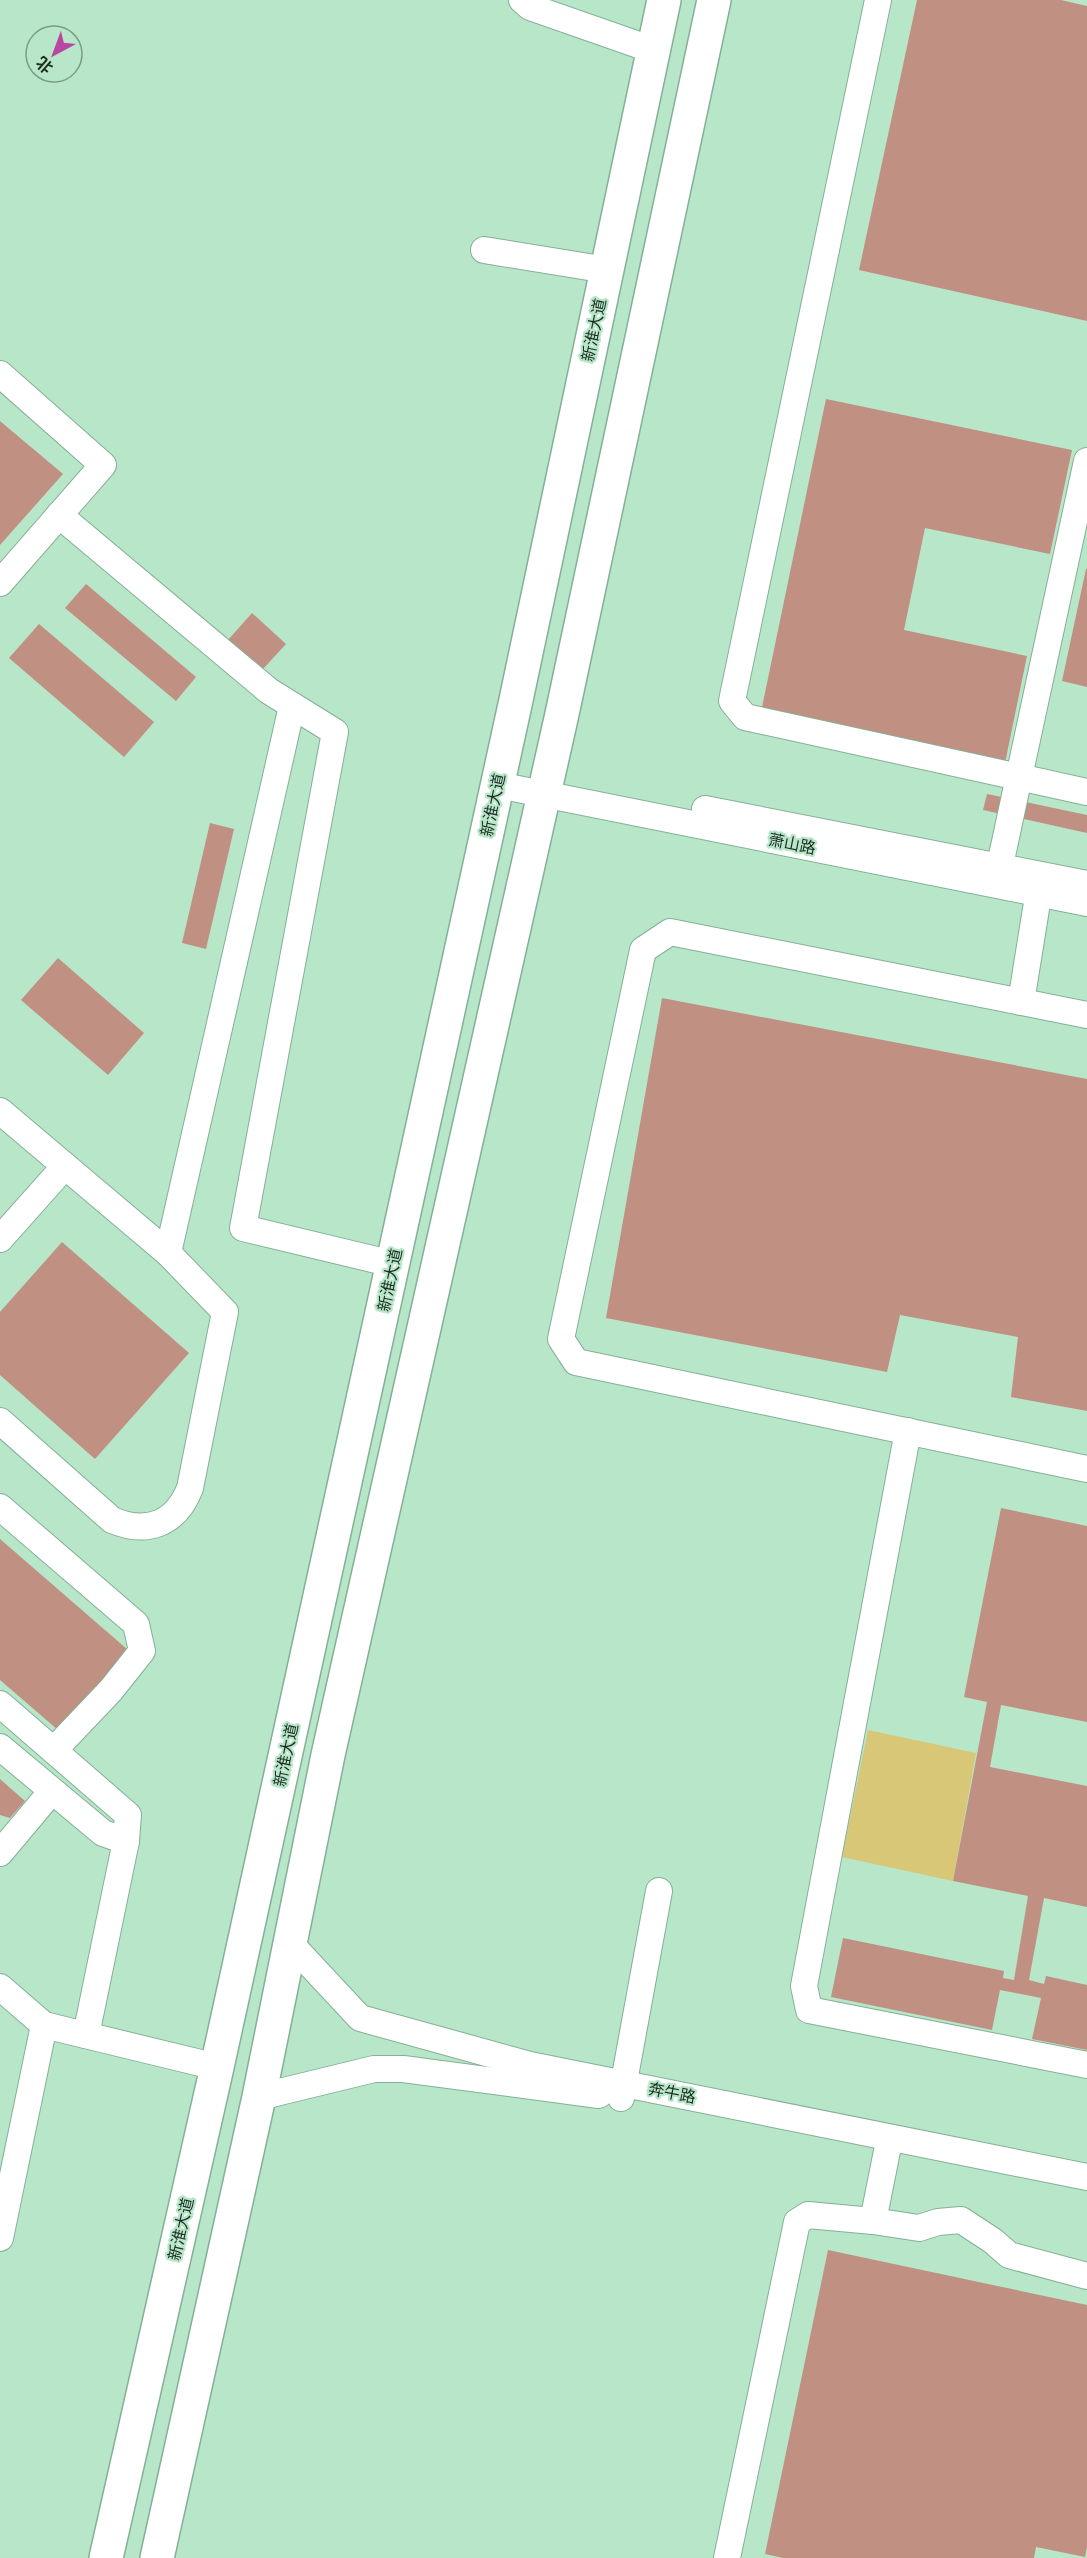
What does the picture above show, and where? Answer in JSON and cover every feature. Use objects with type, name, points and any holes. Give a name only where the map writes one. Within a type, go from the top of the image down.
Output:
[{"type":"main road","name":"新淮大道","points":[[106,2558],[218,2067],[499,777],[664,0]]},
{"type":"main road","points":[[157,2558],[259,2097],[333,1732],[546,786],[714,0]]},
{"type":"street","points":[[522,0],[530,7],[653,50]]},
{"type":"street","points":[[878,0],[732,701],[746,717],[1087,792]]},
{"type":"street","points":[[484,250],[607,270]]},
{"type":"street","points":[[0,374],[103,465],[0,583]]},
{"type":"street","points":[[1000,865],[1087,461]]},
{"type":"street","points":[[59,515],[269,692],[335,732],[243,1228],[393,1264]]},
{"type":"street","points":[[168,1253],[292,706]]},
{"type":"street","name":"萧山路","points":[[499,777],[1040,884],[1087,884]]},
{"type":"street","name":"萧山路","points":[[546,786],[1000,865],[1087,903]]},
{"type":"street","points":[[1021,1002],[1040,884]]},
{"type":"street","points":[[1087,1015],[670,932],[644,950],[561,1339],[576,1362],[1087,1469]]},
{"type":"street","points":[[0,1111],[168,1253],[225,1312],[190,1488],[178,1511],[166,1520],[150,1526],[130,1526],[112,1520],[0,1421]]},
{"type":"street","points":[[0,1239],[65,1166]]},
{"type":"street","points":[[908,1431],[804,1986],[809,2010],[1087,2065]]},
{"type":"street","points":[[0,1507],[136,1624],[142,1651],[54,1750]]},
{"type":"street","points":[[0,1704],[128,1815],[126,1841],[86,2035]]},
{"type":"street","points":[[0,1746],[103,1833],[126,1841]]},
{"type":"street","points":[[0,1853],[52,1791]]},
{"type":"street","points":[[622,2091],[659,1891]]},
{"type":"street","name":"奔牛路","points":[[290,1943],[360,2018],[622,2091],[1087,2195]]},
{"type":"street","points":[[0,1987],[44,2025],[218,2067]]},
{"type":"street","points":[[0,2238],[44,2025]]},
{"type":"street","name":"奔牛路","points":[[259,2097],[374,2069],[403,2069],[622,2091],[1087,2177]]},
{"type":"street","points":[[873,2221],[887,2151]]},
{"type":"street","points":[[727,2558],[797,2222],[808,2215],[919,2228],[938,2222],[961,2220],[993,2241],[1009,2255],[1087,2276]]},
{"type":"shaded area","points":[[868,1730],[976,1753],[953,1881],[842,1857]]},
{"type":"building","points":[[917,0],[1061,0],[1087,6],[1087,321],[859,270]]},
{"type":"building","points":[[826,399],[1072,450],[1050,554],[925,528],[904,630],[1027,656],[1005,763],[761,712]]},
{"type":"building","points":[[0,421],[63,474],[0,545]]},
{"type":"building","points":[[1087,569],[1087,687],[1062,681]]},
{"type":"building","points":[[86,584],[196,677],[176,701],[65,608]]},
{"type":"building","points":[[252,613],[286,644],[262,670],[228,640]]},
{"type":"building","points":[[39,624],[154,722],[124,757],[9,658]]},
{"type":"building","points":[[987,794],[1087,815],[1087,833],[983,810]]},
{"type":"building","points":[[210,823],[234,829],[206,949],[182,943]]},
{"type":"building","points":[[58,958],[144,1033],[108,1075],[21,1000]]},
{"type":"building","points":[[662,998],[1087,1079],[1087,1411],[1011,1397],[1018,1337],[900,1315],[887,1372],[606,1318]]},
{"type":"building","points":[[62,1242],[189,1353],[95,1459],[0,1375],[0,1312]]},
{"type":"building","points":[[1001,1508],[1087,1526],[1087,1722],[1001,1705],[990,1767],[1087,1786],[1087,1907],[1044,1898],[1029,1980],[1044,1984],[1046,1976],[1087,1985],[1087,2050],[1032,2039],[1041,1998],[1000,1990],[992,2030],[831,1997],[843,1938],[1004,1971],[1003,1978],[1014,1980],[1028,1896],[953,1881],[987,1702],[964,1697]]},
{"type":"building","points":[[0,1539],[128,1650],[58,1730],[0,1680]]},
{"type":"building","points":[[0,1779],[25,1801],[10,1818],[0,1815]]},
{"type":"building","points":[[828,2250],[1087,2305],[1087,2547],[1085,2557],[1036,2547],[1034,2558],[783,2558],[765,2554]]}]
